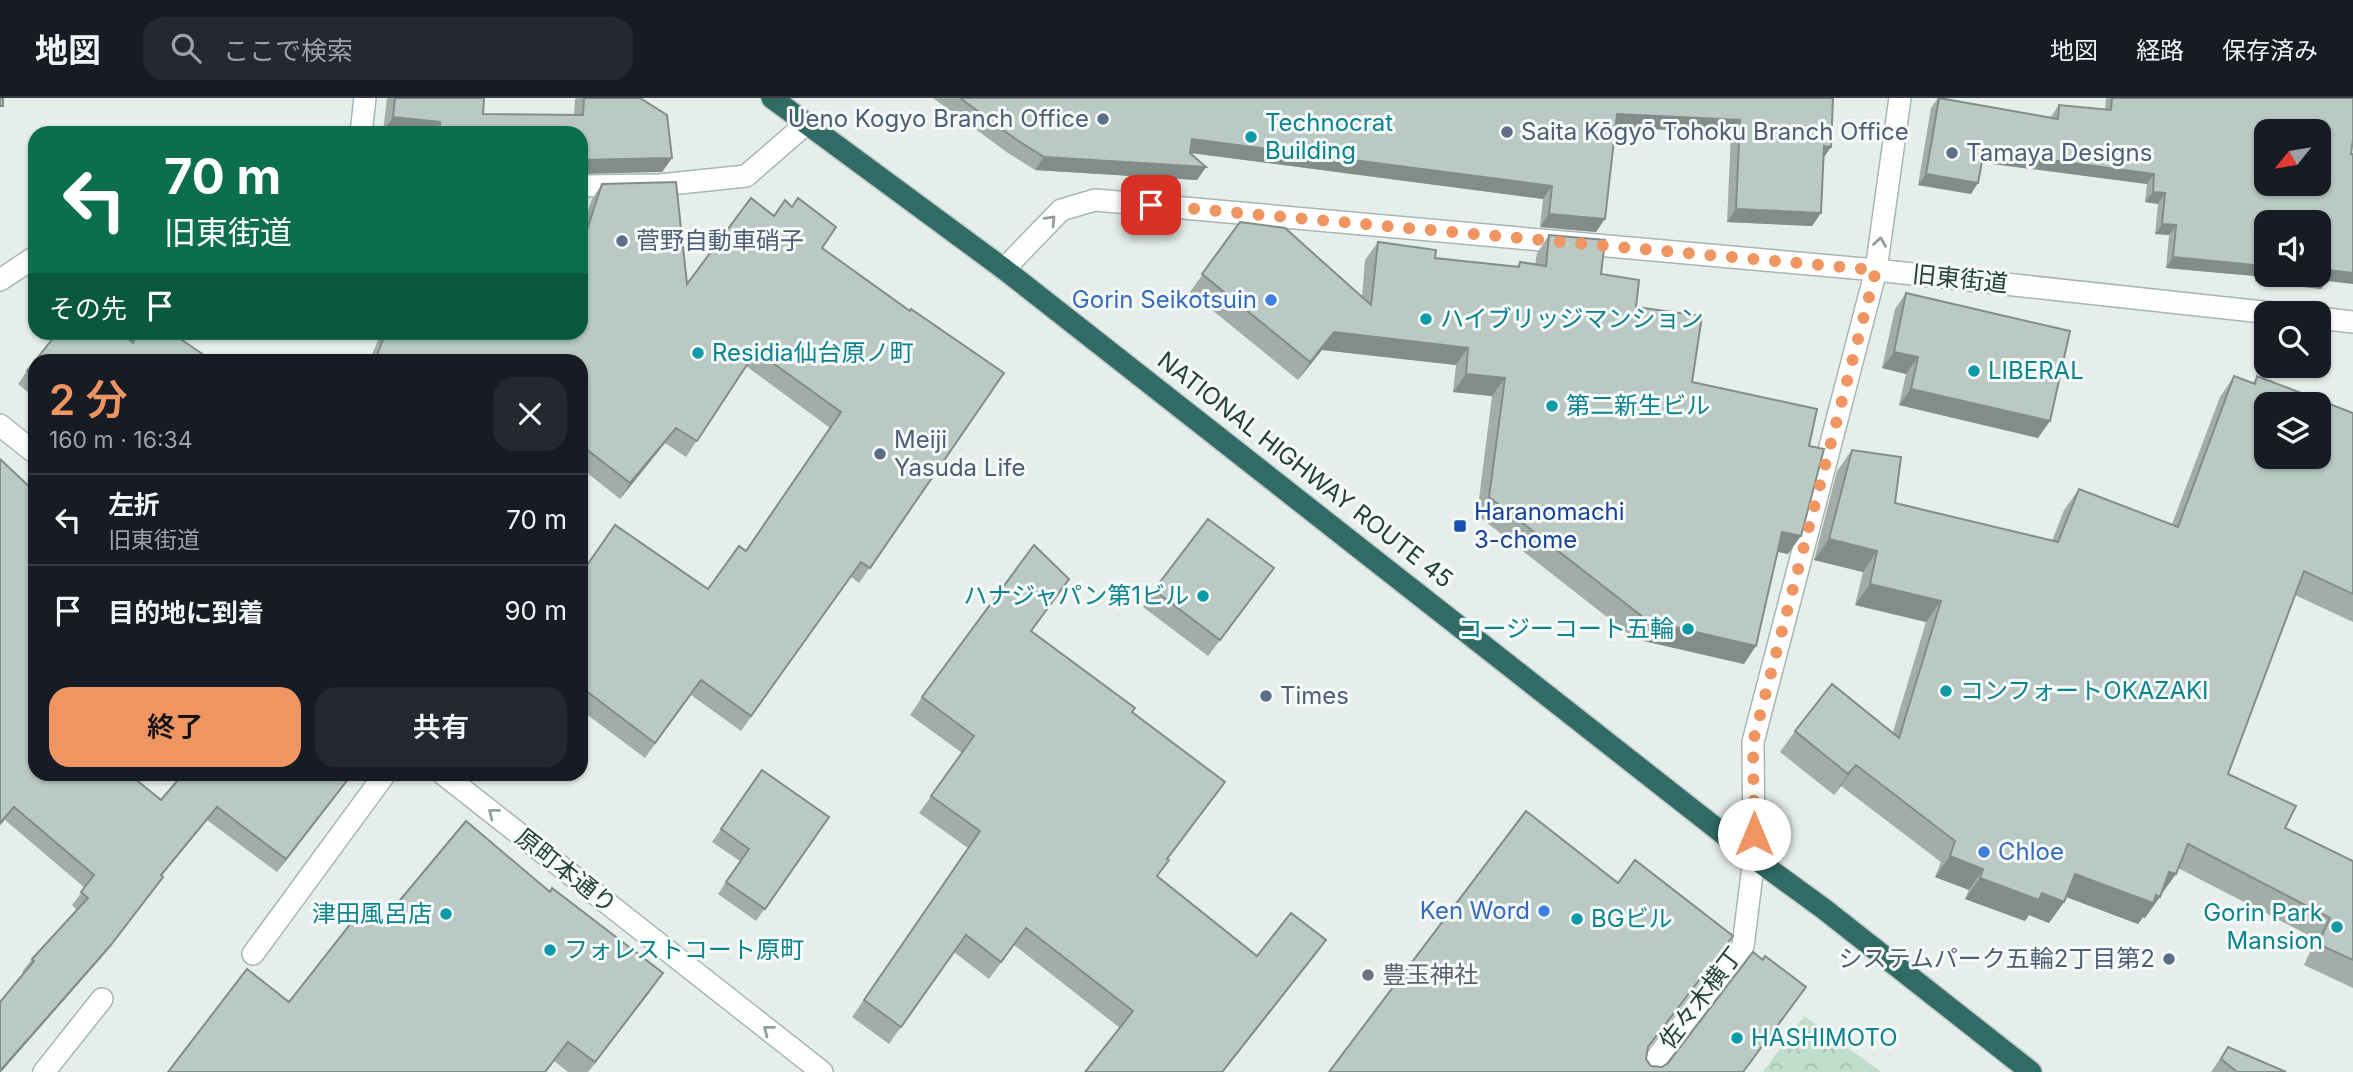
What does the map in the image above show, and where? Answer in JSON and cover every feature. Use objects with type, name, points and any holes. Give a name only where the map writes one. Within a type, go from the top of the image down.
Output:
[{"type":"highway","name":"NATIONAL HIGHWAY ROUTE 45","points":[[772,98],[1004,269],[2031,1072]]},
{"type":"street","points":[[362,126],[365,98]]},
{"type":"street","name":"佐々木横丁","points":[[1646,1072],[1743,946],[1754,858],[1753,742],[1876,270],[1900,98]]},
{"type":"street","points":[[588,186],[660,186],[747,176],[807,123]]},
{"type":"street","name":"旧東街道","points":[[1004,269],[1061,209],[1096,200],[1876,270],[2254,311]]},
{"type":"street","points":[[0,280],[28,262]]},
{"type":"street","points":[[2331,319],[2353,322]]},
{"type":"street","points":[[0,425],[28,447]]},
{"type":"street","points":[[253,954],[380,781]]},
{"type":"street","name":"原町本通り","points":[[452,781],[822,1072]]},
{"type":"street","points":[[44,1072],[102,999]]},
{"type":"green space","points":[[1804,1016],[1881,1072],[1763,1072]]},
{"type":"building","points":[[395,98],[484,98],[483,114],[583,115],[584,98],[640,98],[667,115],[672,158],[588,160],[588,126],[440,126],[440,122],[393,117]]},
{"type":"building","points":[[960,98],[1833,98],[1831,147],[1824,146],[1821,213],[1736,209],[1740,120],[1617,114],[1605,219],[1549,214],[1552,186],[1192,139],[1190,153],[1206,167],[1044,157]]},
{"type":"building","points":[[1939,98],[2058,119],[2059,105],[2111,110],[2112,98],[2353,98],[2353,273],[2331,270],[2331,210],[2254,210],[2254,265],[2173,257],[2176,225],[2162,224],[2165,193],[2153,192],[2154,174],[1984,151],[1978,183],[1926,174]]},
{"type":"building","points":[[676,182],[687,284],[751,198],[774,216],[785,200],[792,207],[798,198],[836,227],[822,248],[910,311],[911,309],[1004,373],[870,568],[861,562],[751,716],[701,680],[655,743],[588,692],[588,564],[615,525],[708,589],[739,546],[746,551],[841,412],[756,351],[697,441],[676,428],[630,483],[588,450],[588,354],[377,354],[383,340],[588,340],[588,227],[602,184]]},
{"type":"building","points":[[1240,222],[1285,228],[1371,305],[1378,242],[1436,250],[1435,258],[1519,267],[1520,262],[1546,266],[1549,235],[1605,240],[1601,274],[1639,280],[1636,307],[1702,316],[1692,382],[1817,409],[1809,446],[1824,449],[1801,536],[1782,532],[1756,646],[1648,621],[1489,497],[1505,378],[1466,374],[1468,348],[1334,332],[1310,362],[1202,274]]},
{"type":"building","name":"LIBERAL","points":[[1906,293],[2070,331],[2050,421],[1911,389],[1918,357],[1894,352]]},
{"type":"building","points":[[52,340],[130,340],[133,343],[134,340],[182,340],[202,354],[41,354]]},
{"type":"building","points":[[2234,376],[2255,384],[2256,378],[2262,378],[2299,392],[2254,392],[2254,469],[2331,469],[2331,405],[2353,413],[2353,594],[2304,571],[2228,774],[2296,806],[2285,828],[2353,861],[2353,960],[2318,944],[2330,918],[2188,844],[2176,874],[2169,872],[2160,897],[2156,895],[2153,903],[2075,874],[2064,902],[2042,893],[2039,900],[1980,878],[1983,869],[1950,856],[1955,841],[1856,765],[1848,774],[1795,731],[1832,684],[1899,738],[1941,601],[1870,584],[1877,551],[1829,539],[1852,450],[1901,457],[1895,503],[2058,542],[2079,489],[2178,527]]},
{"type":"building","points":[[0,459],[28,485],[28,781],[138,781],[161,800],[177,781],[347,781],[286,859],[217,807],[161,875],[163,877],[110,946],[0,1071],[0,1002],[34,961],[32,959],[88,898],[81,892],[94,875],[14,807],[0,823]]},
{"type":"building","name":"ハナジャパン第1ビル","points":[[1208,519],[1274,568],[1220,640],[1154,590]]},
{"type":"building","points":[[1034,545],[1069,579],[1031,631],[1135,708],[1132,712],[1225,782],[1157,876],[1257,956],[1291,913],[1326,940],[1222,1072],[1085,1072],[1133,1011],[1026,928],[1001,962],[966,935],[901,1027],[864,1000],[980,831],[931,796],[974,736],[922,697]]},
{"type":"building","points":[[762,770],[829,817],[765,909],[726,882],[749,849],[721,829]]},
{"type":"building","points":[[1526,811],[1618,883],[1635,860],[1733,936],[1648,1047],[1646,1059],[1651,1066],[1662,1067],[1668,1063],[1753,952],[1763,960],[1765,956],[1806,987],[1743,1072],[1329,1072]]},
{"type":"building","points":[[466,821],[550,892],[552,888],[663,973],[595,1062],[568,1042],[545,1072],[168,1072],[247,969],[289,1002],[363,908],[381,923]]},
{"type":"building","points":[[2228,1047],[2286,1072],[2237,1072],[2221,1059]]},
{"type":"place","name":"Ueno Kogyo Branch Office","points":[[1103,119]]},
{"type":"place","name":"Saita Kōgyō Tohoku Branch Office","points":[[1507,132]]},
{"type":"place","name":"Technocrat Building","points":[[1251,137]]},
{"type":"place","name":"Tamaya Designs","points":[[1952,153]]},
{"type":"place","name":"菅野自動車硝子","points":[[622,241]]},
{"type":"place","name":"Gorin Seikotsuin","points":[[1271,300]]},
{"type":"place","name":"ハイブリッジマンション","points":[[1426,319]]},
{"type":"place","name":"Residia仙台原ノ町","points":[[698,353]]},
{"type":"place","name":"LIBERAL","points":[[1974,371]]},
{"type":"place","name":"第二新生ビル","points":[[1552,406]]},
{"type":"place","name":"Meiji Yasuda Life","points":[[880,454]]},
{"type":"place","name":"Haranomachi 3-chome","points":[[1460,526]]},
{"type":"place","name":"ハナジャパン第1ビル","points":[[1203,596]]},
{"type":"place","name":"コージーコート五輪","points":[[1688,629]]},
{"type":"place","name":"コンフォートOKAZAKI","points":[[1946,691]]},
{"type":"place","name":"Times","points":[[1266,696]]},
{"type":"place","name":"Chloe","points":[[1984,852]]},
{"type":"place","name":"Ken Word","points":[[1544,911]]},
{"type":"place","name":"津田風呂店","points":[[446,914]]},
{"type":"place","name":"BGビル","points":[[1577,919]]},
{"type":"place","name":"Gorin Park Mansion","points":[[2337,927]]},
{"type":"place","name":"フォレストコート原町","points":[[550,950]]},
{"type":"place","name":"システムパーク五輪2丁目第2","points":[[2169,959]]},
{"type":"place","name":"豊玉神社","points":[[1368,975]]},
{"type":"place","name":"HASHIMOTO","points":[[1737,1038]]},
{"type":"route","points":[[1151,205],[1876,270],[1753,742],[1754,834]]}]
